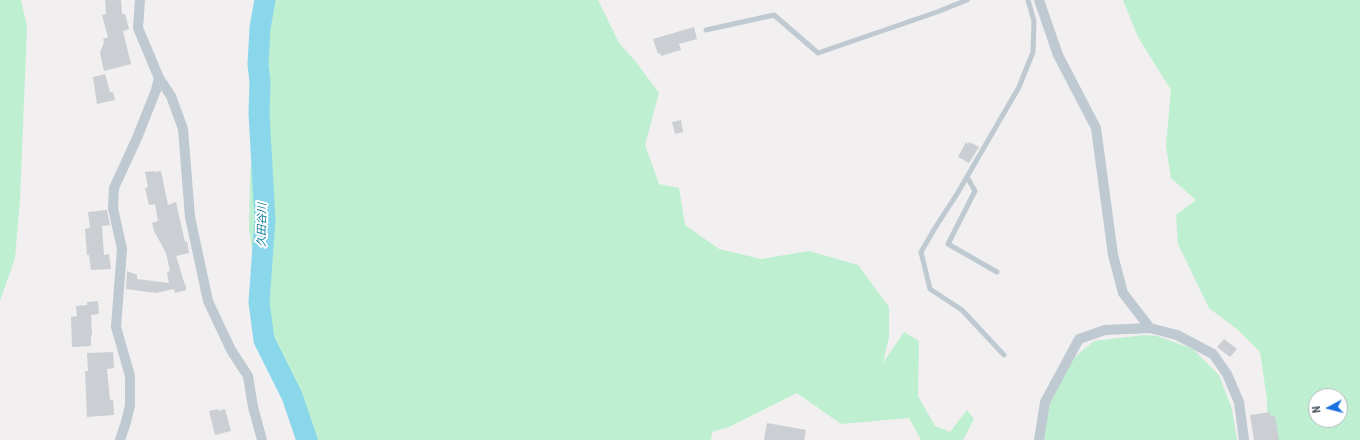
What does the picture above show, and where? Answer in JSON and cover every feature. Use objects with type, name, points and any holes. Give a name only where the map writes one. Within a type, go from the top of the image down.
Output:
[{"type":"street","points":[[140,0],[138,28],[159,78],[171,96],[183,129],[190,217],[208,301],[231,350],[248,376],[262,440]]},
{"type":"street","points":[[1039,0],[1058,55],[1096,128],[1113,255],[1123,293],[1150,328]]},
{"type":"street","points":[[120,440],[130,405],[130,376],[116,327],[122,250],[113,208],[114,188],[140,131],[156,90],[159,78]]},
{"type":"street","points":[[1039,440],[1045,402],[1079,339],[1105,330],[1150,328],[1177,335],[1213,354],[1227,374],[1239,402],[1244,440]]},
{"type":"lane","points":[[706,30],[774,15],[818,54],[967,0]]},
{"type":"lane","points":[[1004,356],[962,310],[930,289],[921,252],[967,177],[1019,87],[1033,52],[1034,21],[1028,0]]},
{"type":"lane","points":[[967,177],[975,191],[948,244],[997,272]]},
{"type":"green space","points":[[0,0],[21,0],[27,27],[20,200],[15,258],[0,301]]},
{"type":"green space","points":[[271,0],[598,0],[619,43],[636,62],[659,93],[645,145],[659,184],[679,188],[685,225],[719,249],[761,259],[809,251],[858,265],[889,307],[889,337],[883,363],[904,332],[919,341],[918,396],[935,426],[950,432],[967,410],[974,419],[963,440],[921,440],[909,418],[841,424],[797,393],[729,427],[712,432],[711,440],[299,440],[285,406],[269,339],[257,283],[249,229],[250,176],[257,89]]},
{"type":"green space","points":[[1123,0],[1360,0],[1360,440],[1268,440],[1267,399],[1260,352],[1238,330],[1209,308],[1178,244],[1176,215],[1196,200],[1171,178],[1166,146],[1171,90],[1138,37]]},
{"type":"green space","points":[[1144,335],[1157,336],[1193,349],[1219,375],[1232,409],[1237,440],[1041,440],[1051,400],[1075,357],[1094,341]]},
{"type":"building","points":[[105,0],[121,0],[122,14],[125,14],[129,29],[123,31],[131,64],[104,71],[100,53],[104,42],[103,39],[108,37],[102,15],[106,14]]},
{"type":"building","points":[[694,27],[697,39],[679,44],[681,50],[661,56],[660,53],[658,54],[653,39]]},
{"type":"building","points":[[105,74],[110,92],[113,92],[115,100],[97,104],[93,77]]},
{"type":"building","points":[[681,120],[683,132],[675,134],[672,122]]},
{"type":"building","points":[[966,142],[979,147],[969,163],[958,157]]},
{"type":"building","points":[[161,171],[168,205],[176,202],[189,253],[176,256],[186,285],[186,290],[175,293],[174,289],[156,293],[126,289],[127,271],[137,275],[137,279],[169,283],[167,272],[170,271],[166,253],[154,231],[152,223],[158,221],[155,204],[149,205],[145,188],[148,187],[145,172]]},
{"type":"building","points":[[107,210],[110,225],[102,226],[104,255],[109,254],[111,269],[91,270],[89,255],[87,255],[85,229],[90,228],[88,212]]},
{"type":"building","points":[[98,301],[99,314],[91,315],[91,346],[72,347],[71,317],[77,316],[76,306],[87,305],[87,302]]},
{"type":"building","points":[[1224,339],[1237,349],[1230,357],[1217,347]]},
{"type":"building","points":[[113,352],[114,368],[107,369],[110,400],[113,400],[114,415],[87,417],[85,371],[88,371],[87,353]]},
{"type":"building","points":[[218,409],[218,411],[225,409],[231,431],[215,435],[209,411]]},
{"type":"building","points":[[1270,412],[1271,416],[1275,416],[1279,440],[1254,440],[1250,415]]},
{"type":"building","points":[[767,423],[806,430],[804,440],[764,440]]},
{"type":"waterway","name":"久田谷川","points":[[265,0],[260,28],[258,64],[265,220],[259,302],[264,340],[292,396],[307,440]]}]
